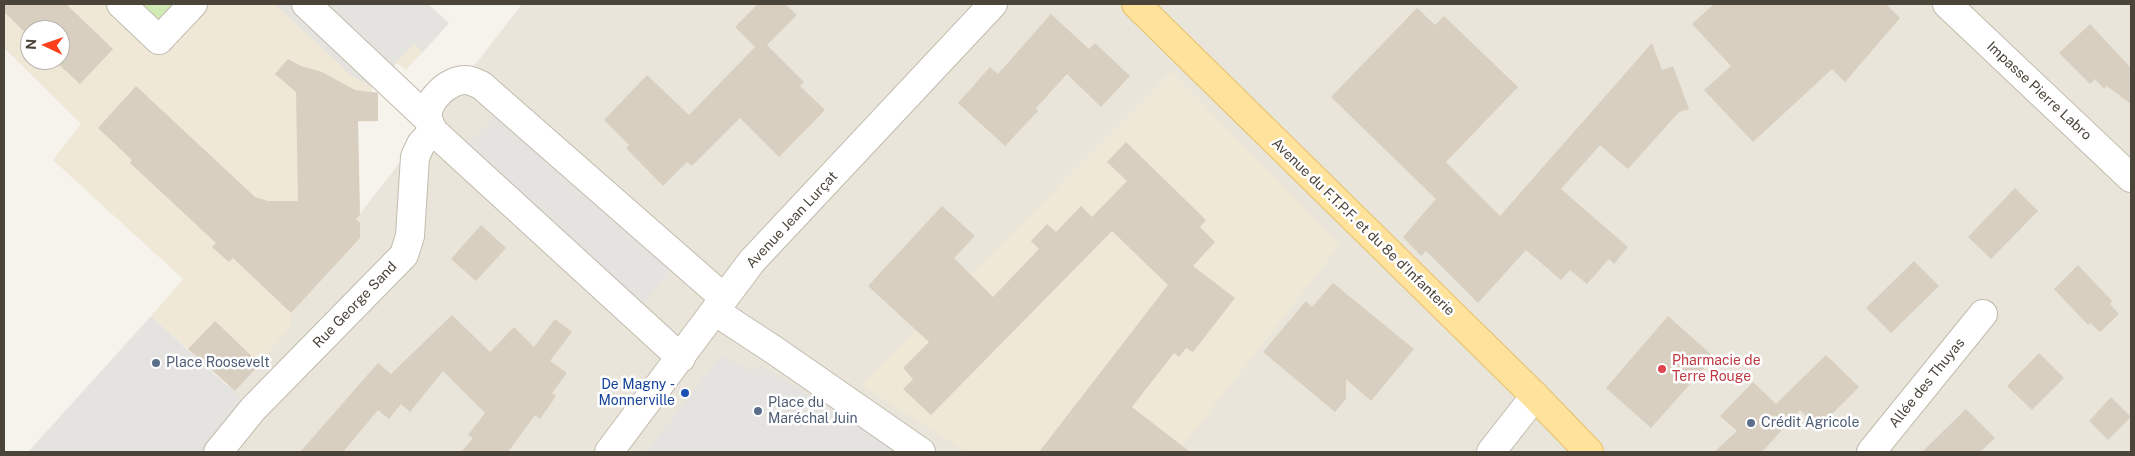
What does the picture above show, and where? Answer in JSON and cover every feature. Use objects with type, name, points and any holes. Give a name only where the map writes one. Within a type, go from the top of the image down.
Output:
[{"type":"main road","name":"Avenue du F.T.P.F. et du 8e d'Infanterie","points":[[1136,4],[1535,396],[1589,452]]},
{"type":"street","points":[[121,4],[160,40],[193,4]]},
{"type":"street","points":[[306,4],[431,125],[681,358]]},
{"type":"street","name":"Avenue Jean Lurçat","points":[[609,452],[752,261],[993,4]]},
{"type":"street","name":"Impasse Pierre Labro","points":[[1947,4],[2131,178]]},
{"type":"street","points":[[431,125],[430,106],[440,92],[453,82],[467,80],[481,85],[720,305],[774,350],[921,452]]},
{"type":"street","name":"Rue George Sand","points":[[218,452],[254,409],[404,255],[410,236],[415,157],[431,125]]},
{"type":"street","name":"Allée des Thuyas","points":[[1871,452],[1983,314]]},
{"type":"street","points":[[1491,452],[1535,396]]},
{"type":"shaded area","points":[[4,4],[428,4],[449,23],[406,70],[397,63],[372,87],[372,92],[378,92],[378,121],[358,122],[360,238],[291,313],[291,327],[235,391],[151,316],[183,279],[53,160],[81,124],[26,70],[70,70],[70,20],[20,20],[20,64],[4,48]]},
{"type":"shaded area","points":[[275,4],[428,4],[449,23],[423,52],[414,44],[372,87],[352,76]]},
{"type":"shaded area","points":[[522,4],[2131,4],[2131,452],[109,452],[210,408]]},
{"type":"shaded area","points":[[1172,71],[1340,245],[1178,452],[966,452],[861,385]]},
{"type":"shaded area","points":[[505,106],[679,259],[634,315],[459,154]]},
{"type":"shaded area","name":"Place Roosevelt","points":[[151,316],[253,409],[218,452],[28,452]]},
{"type":"shaded area","name":"Place du Maréchal Juin","points":[[721,356],[753,372],[759,365],[907,452],[647,451]]},
{"type":"green space","points":[[130,4],[175,4],[164,17],[157,20]]},
{"type":"building","points":[[4,4],[66,4],[113,49],[80,84],[65,70],[70,70],[70,20],[20,20],[20,27],[4,12]]},
{"type":"building","points":[[758,4],[785,4],[797,15],[767,45],[804,82],[800,86],[825,110],[779,157],[740,118],[692,166],[687,162],[663,186],[626,148],[629,145],[604,120],[647,75],[689,115],[755,47],[735,27]]},
{"type":"building","points":[[1714,4],[1886,4],[1900,18],[1845,82],[1832,69],[1753,142],[1704,90],[1731,66],[1692,24]]},
{"type":"building","points":[[1417,8],[1435,25],[1444,16],[1518,87],[1446,162],[1500,216],[1652,43],[1662,70],[1673,66],[1689,109],[1679,112],[1628,169],[1600,145],[1561,189],[1628,247],[1614,264],[1609,259],[1587,284],[1570,270],[1561,280],[1526,250],[1478,303],[1426,251],[1421,256],[1403,237],[1436,199],[1331,97]]},
{"type":"building","points":[[1051,14],[1089,49],[1095,43],[1130,76],[1101,107],[1067,74],[1036,108],[1038,111],[1005,146],[958,103],[990,67],[998,74]]},
{"type":"building","points":[[2090,24],[2131,68],[2131,104],[2107,86],[2104,89],[2095,79],[2090,84],[2059,53]]},
{"type":"building","points":[[288,59],[301,66],[322,72],[355,90],[378,93],[378,121],[358,121],[360,215],[356,219],[360,223],[360,238],[291,313],[233,258],[229,262],[212,247],[216,243],[130,163],[132,160],[98,128],[136,86],[255,197],[268,201],[298,201],[296,92],[275,74]]},
{"type":"building","points":[[1126,142],[1206,220],[1200,227],[1215,242],[1193,266],[1235,298],[1193,352],[1186,348],[1179,357],[1174,353],[1132,407],[1190,452],[1039,452],[1168,285],[1112,231],[931,415],[903,389],[913,379],[903,368],[929,342],[868,286],[942,206],[975,236],[954,258],[993,297],[1039,249],[1031,241],[1047,224],[1056,232],[1081,206],[1092,217],[1127,181],[1107,162]]},
{"type":"building","points":[[2015,188],[2038,211],[1991,259],[1968,237]]},
{"type":"building","points":[[481,225],[506,248],[476,281],[451,259]]},
{"type":"building","points":[[1914,261],[1939,286],[1891,333],[1866,308]]},
{"type":"building","points":[[2078,265],[2112,301],[2110,304],[2119,314],[2100,332],[2090,323],[2088,325],[2054,289]]},
{"type":"building","points":[[1333,283],[1414,349],[1371,401],[1346,379],[1346,399],[1335,412],[1263,352],[1306,301],[1312,307]]},
{"type":"building","points":[[452,315],[490,352],[514,327],[534,347],[555,319],[572,332],[550,361],[567,373],[552,393],[556,396],[540,419],[535,415],[508,452],[461,452],[473,438],[468,435],[485,413],[443,371],[410,412],[401,404],[389,419],[378,410],[343,452],[300,452],[378,363],[391,374]]},
{"type":"building","name":"Pharmacie de Terre Rouge","points":[[1668,316],[1714,357],[1651,428],[1606,388]]},
{"type":"building","points":[[215,321],[260,364],[235,391],[188,349]]},
{"type":"building","points":[[2039,353],[2064,378],[2032,410],[2007,386]]},
{"type":"building","points":[[1826,355],[1859,387],[1818,428],[1800,410],[1762,452],[1714,452],[1737,431],[1720,416],[1753,382],[1776,404]]},
{"type":"building","points":[[2111,397],[2131,417],[2108,440],[2089,421]]},
{"type":"building","points":[[1966,409],[1995,438],[1980,452],[1922,452]]},
{"type":"place","name":"Place Roosevelt","points":[[156,363]]},
{"type":"place","name":"Pharmacie de Terre Rouge","points":[[1662,369]]},
{"type":"place","name":"De Magny - Monnerville","points":[[685,393]]},
{"type":"place","name":"Place du Maréchal Juin","points":[[758,411]]},
{"type":"place","name":"Crédit Agricole","points":[[1751,423]]}]
